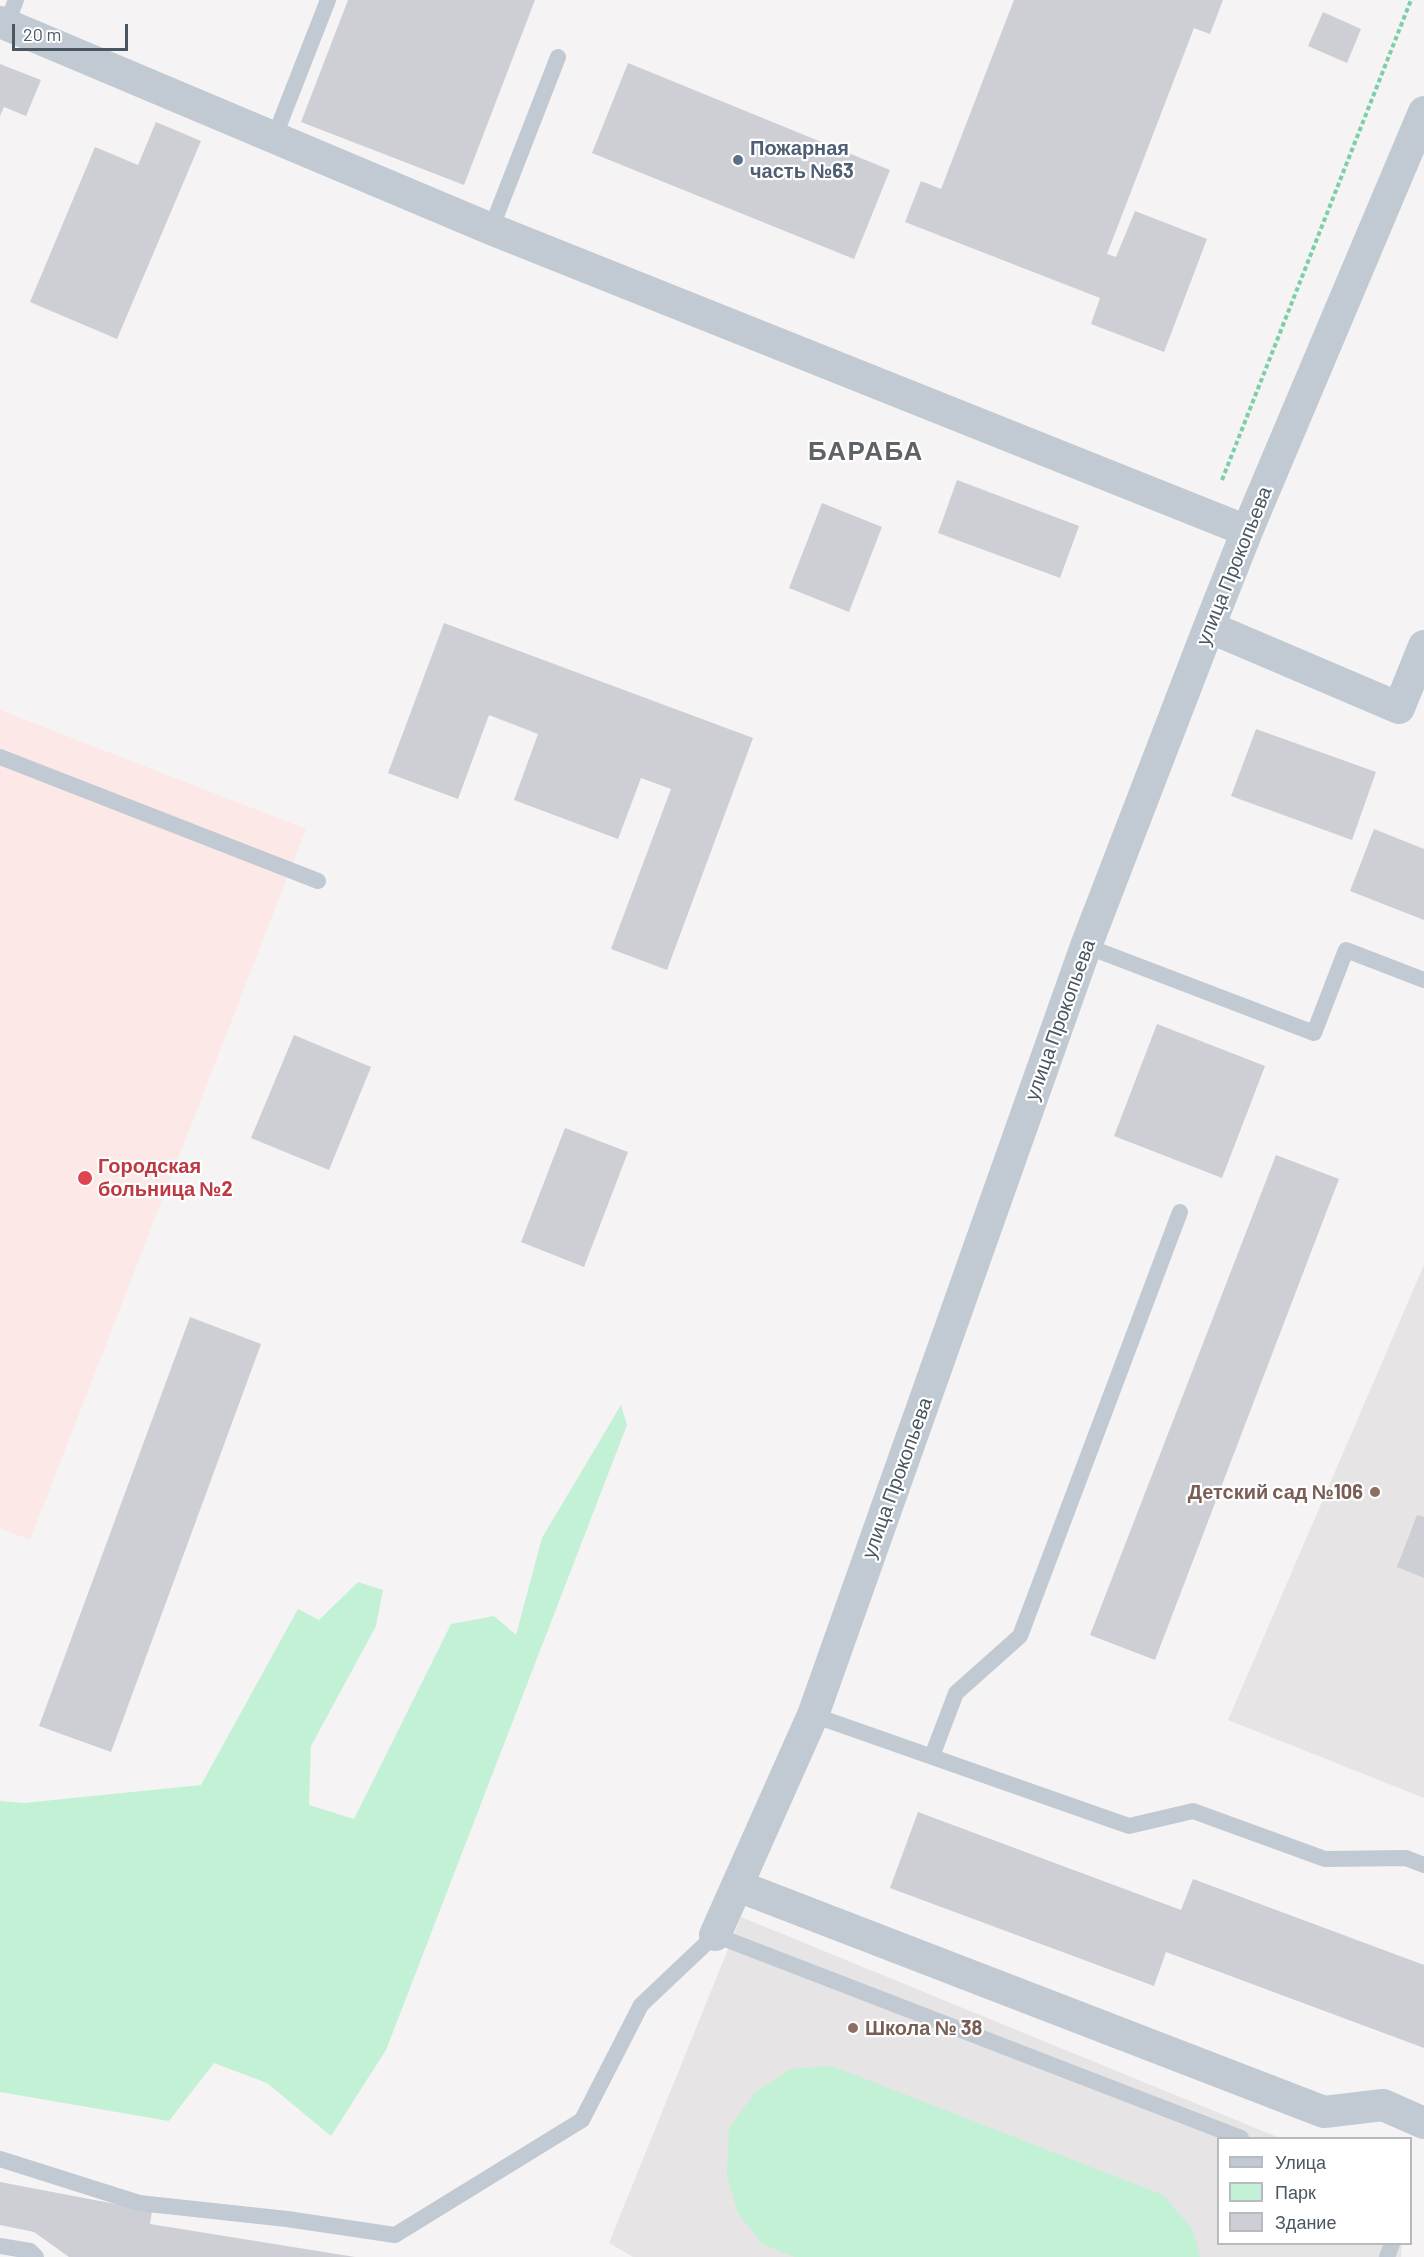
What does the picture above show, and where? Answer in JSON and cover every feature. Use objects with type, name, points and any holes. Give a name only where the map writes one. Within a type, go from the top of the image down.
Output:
[{"type":"street","points":[[7,16],[274,138],[491,229],[1247,531]]},
{"type":"street","name":"улица Прокопьева","points":[[715,1935],[813,1715],[1086,946],[1209,627],[1247,531],[1424,112]]},
{"type":"street","points":[[1209,627],[1399,708],[1424,646]]},
{"type":"street","points":[[738,1886],[1324,2112],[1383,2105],[1424,2123]]},
{"type":"lane","points":[[274,138],[328,0]]},
{"type":"lane","points":[[491,229],[558,57]]},
{"type":"lane","points":[[0,757],[318,881]]},
{"type":"lane","points":[[1086,946],[1314,1033],[1346,950],[1424,980]]},
{"type":"lane","points":[[932,1756],[956,1693],[1020,1636],[1180,1212]]},
{"type":"lane","points":[[813,1715],[1129,1826],[1193,1811],[1325,1859],[1406,1858],[1424,1865]]},
{"type":"lane","points":[[0,2159],[139,2203],[287,2219],[395,2235],[582,2120],[641,2005],[715,1935],[1236,2137]]},
{"type":"lane","points":[[0,2246],[30,2251],[36,2257]]},
{"type":"path","points":[[1222,480],[1411,0]]},
{"type":"shaded area","name":"Городская больница №2","points":[[0,710],[306,829],[30,1540],[0,1528]]},
{"type":"shaded area","name":"Детский сад №106","points":[[1424,1265],[1424,1798],[1228,1720]]},
{"type":"shaded area","name":"Школа № 38","points":[[741,1917],[1278,2137],[1217,2137],[1217,2245],[1402,2245],[1401,2257],[633,2257],[609,2243]]},
{"type":"green space","points":[[621,1405],[627,1425],[386,2050],[331,2136],[267,2083],[214,2063],[169,2121],[0,2092],[0,1801],[24,1803],[201,1785],[298,1609],[319,1620],[358,1582],[383,1590],[376,1626],[311,1746],[309,1805],[354,1819],[451,1624],[494,1616],[516,1635],[542,1538]]},
{"type":"green space","points":[[832,2066],[1163,2195],[1193,2230],[1200,2257],[795,2257],[762,2244],[738,2213],[727,2175],[729,2128],[755,2093],[790,2069]]},
{"type":"building","points":[[348,0],[535,0],[464,185],[301,122]]},
{"type":"building","points":[[1014,0],[1223,0],[1210,34],[1194,28],[1107,254],[1116,257],[1135,211],[1207,239],[1164,352],[1091,324],[1100,298],[905,222],[921,181],[941,189]]},
{"type":"building","points":[[1323,12],[1361,29],[1347,63],[1308,46]]},
{"type":"building","name":"Пожарная часть №63","points":[[628,63],[890,170],[854,259],[592,153]]},
{"type":"building","points":[[0,64],[41,80],[26,116],[4,107],[0,116]]},
{"type":"building","points":[[156,122],[201,141],[117,339],[30,302],[95,147],[138,165]]},
{"type":"building","points":[[957,480],[1079,526],[1060,578],[938,533]]},
{"type":"building","points":[[822,503],[882,527],[849,612],[789,588]]},
{"type":"building","points":[[444,623],[753,738],[667,970],[611,949],[671,789],[641,778],[618,839],[514,800],[538,734],[489,715],[458,799],[388,773]]},
{"type":"building","points":[[1256,729],[1376,772],[1352,840],[1231,796]]},
{"type":"building","points":[[1374,829],[1424,849],[1424,920],[1350,891]]},
{"type":"building","points":[[1157,1024],[1265,1066],[1222,1178],[1114,1136]]},
{"type":"building","points":[[294,1035],[371,1067],[329,1170],[251,1138]]},
{"type":"building","points":[[565,1128],[628,1152],[584,1267],[521,1242]]},
{"type":"building","points":[[1276,1155],[1339,1179],[1155,1660],[1090,1635]]},
{"type":"building","points":[[190,1317],[261,1344],[111,1752],[39,1726]]},
{"type":"building","points":[[1417,1515],[1424,1517],[1424,1578],[1397,1567]]},
{"type":"building","points":[[918,1812],[1181,1910],[1193,1879],[1424,1965],[1424,2048],[1166,1952],[1154,1986],[890,1888]]},
{"type":"building","points":[[0,2182],[152,2211],[150,2224],[355,2257],[69,2257],[34,2232],[0,2225]]},
{"type":"place","name":"Пожарная часть №63","points":[[738,160]]},
{"type":"place","name":"Городская больница №2","points":[[85,1178]]},
{"type":"place","name":"Детский сад №106","points":[[1375,1492]]},
{"type":"place","name":"Школа № 38","points":[[853,2028]]},
{"type":"district","name":"БАРАБА","points":[[866,451]]}]
